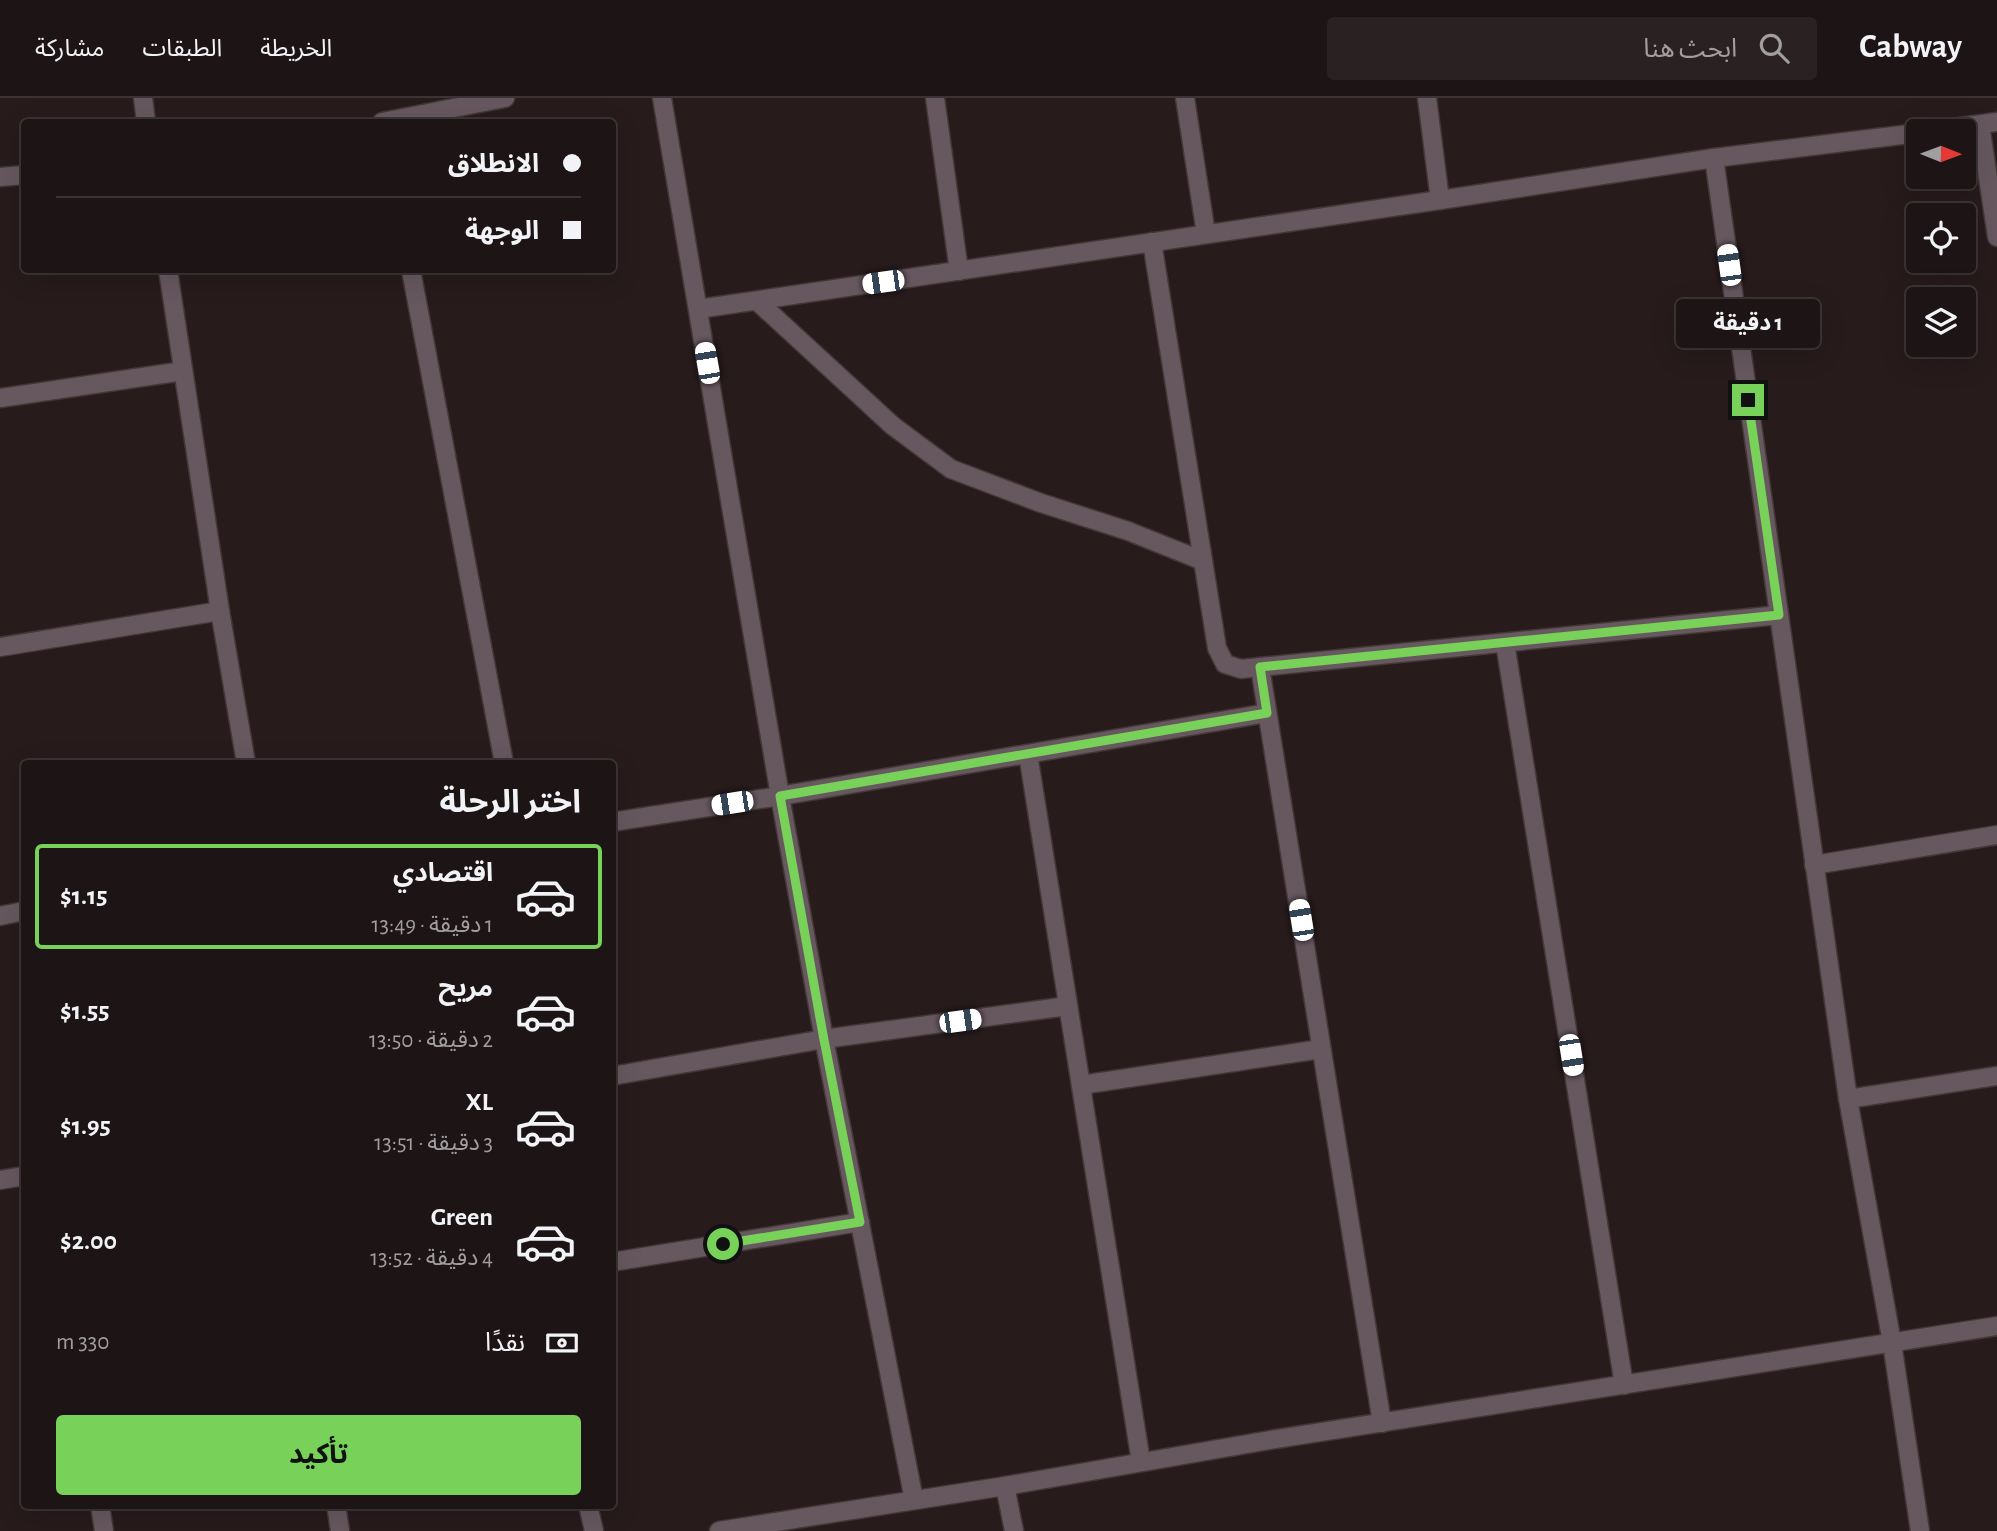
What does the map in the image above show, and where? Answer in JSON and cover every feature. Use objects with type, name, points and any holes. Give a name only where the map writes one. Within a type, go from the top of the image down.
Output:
[{"type":"street","points":[[143,98],[146,119]]},
{"type":"street","points":[[398,119],[505,98]]},
{"type":"street","points":[[662,98],[780,796],[824,1040],[914,1500]]},
{"type":"street","points":[[934,98],[959,271]]},
{"type":"street","points":[[1185,98],[1206,234]]},
{"type":"street","points":[[1427,98],[1440,200]]},
{"type":"street","points":[[1988,124],[1997,237]]},
{"type":"street","points":[[698,309],[1714,158],[1906,134]]},
{"type":"street","points":[[1714,158],[1814,865],[1920,1531]]},
{"type":"street","points":[[0,177],[21,175]]},
{"type":"street","points":[[1152,242],[1217,648],[1225,664],[1241,669],[1779,615]]},
{"type":"street","points":[[168,273],[245,760]]},
{"type":"street","points":[[412,273],[503,760]]},
{"type":"street","points":[[757,301],[893,426],[951,469],[1128,531],[1203,561]]},
{"type":"street","points":[[0,398],[183,371]]},
{"type":"street","points":[[0,647],[220,611]]},
{"type":"street","points":[[1505,643],[1624,1385]]},
{"type":"street","points":[[1260,667],[1382,1423]]},
{"type":"street","points":[[616,821],[1267,713]]},
{"type":"street","points":[[1028,754],[1141,1462]]},
{"type":"street","points":[[1814,865],[1997,835]]},
{"type":"street","points":[[0,916],[21,912]]},
{"type":"street","points":[[616,1075],[824,1040],[1068,1006]]},
{"type":"street","points":[[1081,1085],[1321,1049]]},
{"type":"street","points":[[1849,1098],[1997,1076]]},
{"type":"street","points":[[0,1180],[21,1176]]},
{"type":"street","points":[[616,1261],[860,1222]]},
{"type":"street","points":[[719,1531],[1997,1326]]},
{"type":"street","points":[[1005,1486],[1014,1531]]},
{"type":"street","points":[[101,1509],[104,1531]]},
{"type":"street","points":[[337,1509],[340,1531]]},
{"type":"street","points":[[590,1509],[594,1531]]},
{"type":"route","points":[[723,1244],[860,1222],[780,796],[1267,713],[1260,667],[1779,615],[1748,400]]}]
